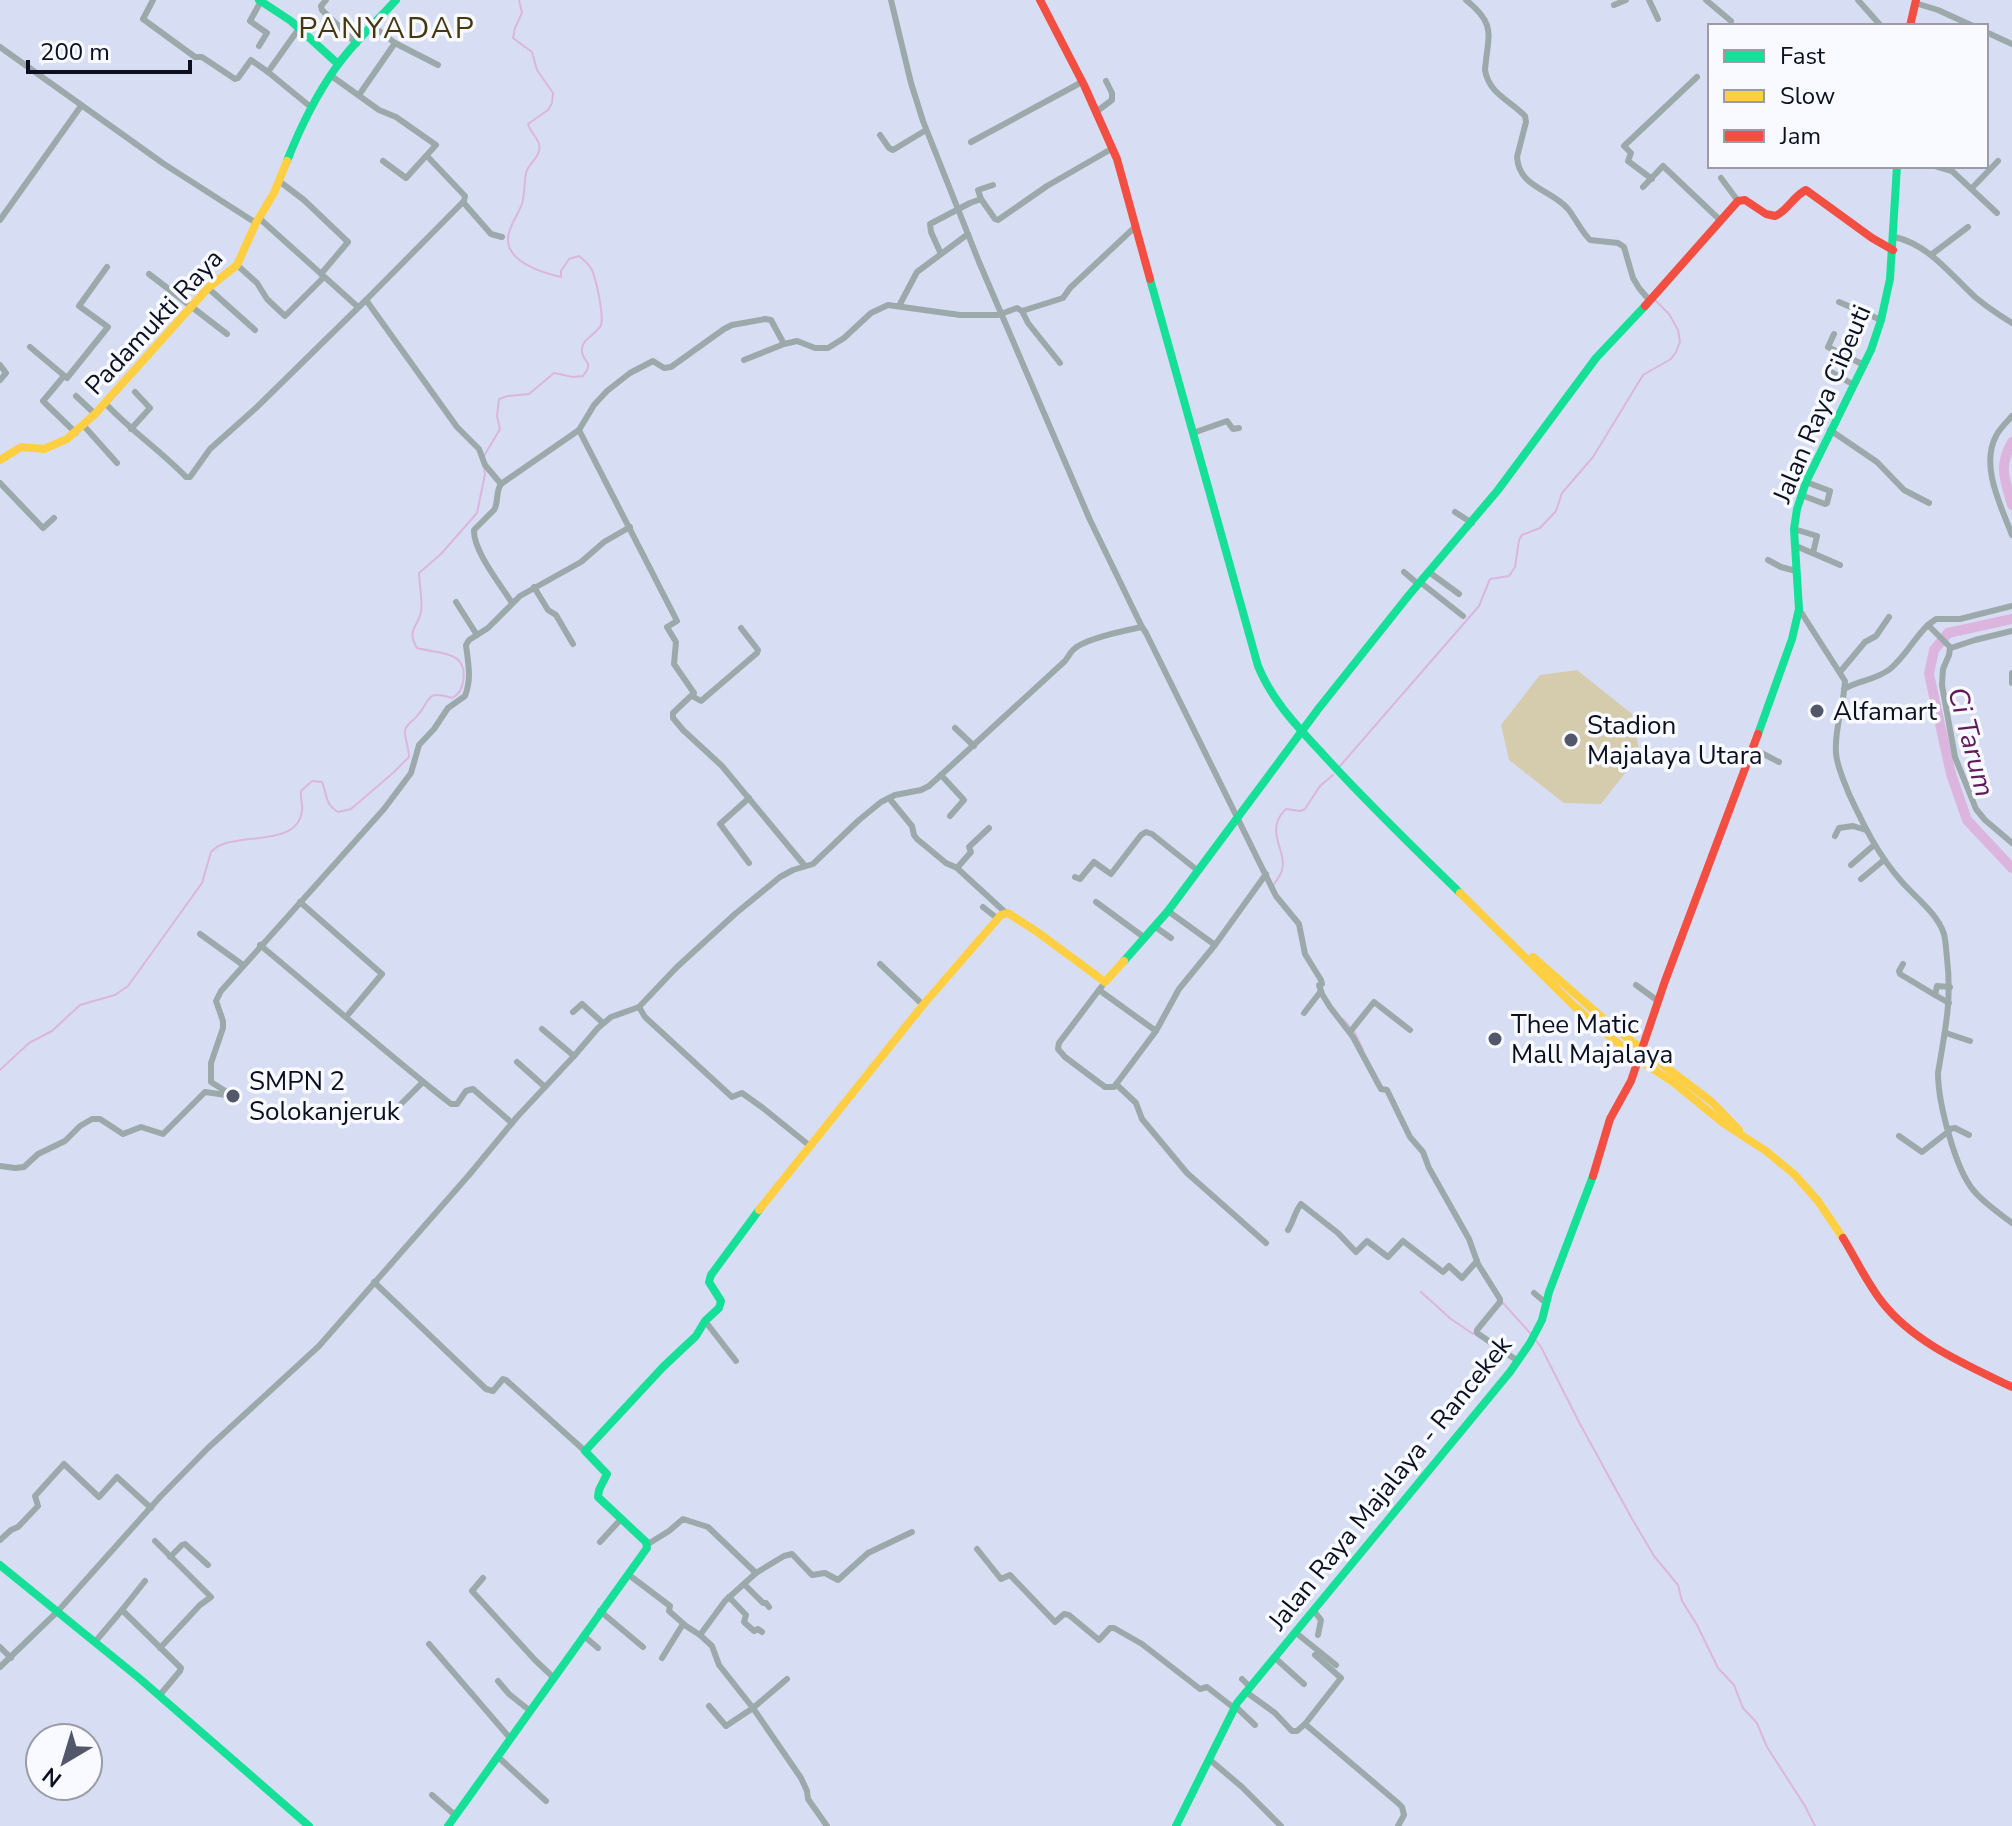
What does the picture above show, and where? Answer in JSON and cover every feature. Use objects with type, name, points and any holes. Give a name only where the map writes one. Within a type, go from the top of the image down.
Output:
[{"type":"main road","name":"Padamukti Raya","points":[[0,460],[21,447],[44,449],[76,433],[191,307],[237,265],[258,220],[283,183],[291,149],[338,64],[396,0]]},
{"type":"main road","points":[[1040,0],[1113,148],[1123,178],[1265,686],[1301,733],[1360,786],[1531,955],[1587,1005],[1712,1102],[1741,1133]]},
{"type":"main road","points":[[260,1],[300,27],[338,64]]},
{"type":"main road","points":[[1910,24],[1916,1]]},
{"type":"main road","name":"Jalan Raya Cibeuti","points":[[1799,609],[1794,522],[1806,482],[1864,365],[1881,320],[1895,237],[1897,168]]},
{"type":"main road","points":[[448,1826],[600,1611],[629,1575],[648,1544],[598,1497],[607,1474],[585,1451],[719,1308],[720,1298],[709,1282],[711,1275],[923,1005],[1002,916],[1036,931],[1105,982],[1168,911],[1301,733],[1419,583],[1472,523],[1596,358],[1738,201],[1745,200],[1766,214],[1778,216],[1796,194],[1806,190],[1893,250]]},
{"type":"main road","name":"Jalan Raya Majalaya - Rancekek","points":[[1176,1826],[1234,1707],[1518,1361],[1536,1332],[1557,1267],[1597,1166],[1610,1119],[1631,1081],[1643,1050],[1658,1001],[1770,703],[1799,609]]},
{"type":"main road","points":[[1330,760],[1572,1004],[1639,1060],[1673,1082],[1794,1174],[1818,1201],[1890,1311],[1939,1350],[2012,1387]]},
{"type":"main road","points":[[0,1565],[159,1696],[309,1826]]},
{"type":"street","points":[[153,0],[143,19],[196,57],[202,57],[235,79],[251,60],[312,108]]},
{"type":"street","points":[[326,0],[321,6],[322,10],[357,44]]},
{"type":"street","points":[[891,0],[926,130],[1090,520],[1276,896],[1299,924],[1305,954],[1321,980],[1321,991],[1330,1007],[1353,1029],[1381,1089],[1387,1090],[1410,1137],[1423,1152],[1501,1302],[1477,1333],[1518,1361]]},
{"type":"street","points":[[1466,0],[1488,24],[1486,77],[1499,96],[1525,116],[1517,157],[1523,176],[1564,205],[1590,240],[1622,245],[1636,284],[1652,297]]},
{"type":"street","points":[[1614,5],[1626,0]]},
{"type":"street","points":[[1649,0],[1658,19]]},
{"type":"street","points":[[1706,0],[1731,21]]},
{"type":"street","points":[[1858,0],[1879,24]]},
{"type":"street","points":[[259,46],[266,32],[249,25],[260,1]]},
{"type":"street","points":[[1916,1],[1969,24]]},
{"type":"street","points":[[373,26],[395,43],[438,65]]},
{"type":"street","points":[[268,72],[300,27]]},
{"type":"street","points":[[1988,33],[2012,44]]},
{"type":"street","points":[[359,95],[395,43]]},
{"type":"street","points":[[0,47],[164,164],[258,220],[358,307]]},
{"type":"street","points":[[1652,179],[1628,160],[1631,153],[1624,146],[1697,77]]},
{"type":"street","points":[[333,78],[435,144],[406,178],[383,161]]},
{"type":"street","points":[[1096,112],[1112,100],[1106,81]]},
{"type":"street","points":[[971,142],[1082,82]]},
{"type":"street","points":[[0,220],[81,106]]},
{"type":"street","points":[[880,135],[893,150],[926,130]]},
{"type":"street","points":[[993,185],[978,190],[981,199],[998,220],[1047,186],[1113,148]]},
{"type":"street","points":[[105,403],[186,477],[190,477],[210,449],[257,407],[463,202],[465,196],[427,156]]},
{"type":"street","points":[[1972,188],[1998,161]]},
{"type":"street","points":[[1643,187],[1661,166],[1664,167],[1720,220]]},
{"type":"street","points":[[1942,168],[1952,171],[1997,213]]},
{"type":"street","points":[[1721,178],[1738,201]]},
{"type":"street","points":[[237,265],[285,316],[348,242],[283,183]]},
{"type":"street","points":[[941,254],[929,225],[981,199]]},
{"type":"street","points":[[463,202],[491,234],[502,237]]},
{"type":"street","points":[[1022,311],[1063,298],[1135,227]]},
{"type":"street","points":[[1931,255],[1968,227]]},
{"type":"street","points":[[899,306],[917,272],[968,234]]},
{"type":"street","points":[[1895,237],[1907,240],[1931,255],[1977,299],[2012,323]]},
{"type":"street","points":[[30,347],[67,378],[108,327],[79,306],[107,267]]},
{"type":"street","points":[[149,274],[227,334]]},
{"type":"street","points":[[210,290],[255,330]]},
{"type":"street","points":[[366,300],[457,427],[479,449],[485,465],[501,484]]},
{"type":"street","points":[[1839,302],[1881,320]]},
{"type":"street","points":[[744,360],[797,341],[815,348],[828,348],[871,313],[888,305],[960,315],[998,315],[1017,308],[1060,363]]},
{"type":"street","points":[[512,603],[474,534],[474,530],[494,510],[501,484],[579,430],[607,391],[630,373],[653,361],[664,368],[671,367],[732,325],[768,319],[774,323],[784,344]]},
{"type":"street","points":[[1834,334],[1828,347],[1864,365]]},
{"type":"street","points":[[0,365],[6,373],[0,380]]},
{"type":"street","points":[[1828,370],[1854,385]]},
{"type":"street","points":[[64,376],[43,401],[76,433]]},
{"type":"street","points":[[131,429],[150,408],[135,392]]},
{"type":"street","points":[[76,396],[95,414]]},
{"type":"street","points":[[2012,416],[1996,435],[1990,459],[1996,492],[2012,535]]},
{"type":"street","points":[[1193,434],[1227,421],[1233,429],[1239,428]]},
{"type":"street","points":[[84,426],[117,463]]},
{"type":"street","points":[[579,430],[677,620],[667,627],[676,642],[674,664],[694,691],[673,713],[674,720],[722,766],[805,866]]},
{"type":"street","points":[[1830,430],[1877,462],[1904,490],[1929,503]]},
{"type":"street","points":[[1801,495],[1827,503],[1830,491],[1806,482]]},
{"type":"street","points":[[0,483],[43,528],[54,518]]},
{"type":"street","points":[[1455,512],[1472,523]]},
{"type":"street","points":[[0,1166],[24,1167],[38,1154],[65,1141],[92,1119],[100,1119],[123,1134],[141,1127],[163,1134],[205,1092],[233,1096],[211,1082],[211,1063],[223,1028],[217,997],[396,794],[411,773],[419,745],[448,708],[465,696],[470,667],[466,645],[469,640],[488,628],[512,603],[534,587],[581,562],[604,542],[630,527]]},
{"type":"street","points":[[1794,529],[1817,536],[1813,553]]},
{"type":"street","points":[[1796,546],[1840,565]]},
{"type":"street","points":[[1768,560],[1796,571]]},
{"type":"street","points":[[1404,572],[1463,616]]},
{"type":"street","points":[[1429,572],[1459,594]]},
{"type":"street","points":[[534,587],[573,644]]},
{"type":"street","points":[[456,602],[477,635]]},
{"type":"street","points":[[1844,689],[1858,681],[1875,679],[1890,669],[1936,619],[1960,619],[2012,606]]},
{"type":"street","points":[[1799,609],[1845,681],[1836,754],[1841,775],[1874,845],[1939,923],[1944,938],[1950,987],[1938,1082],[1958,1163],[1972,1189],[2012,1223]]},
{"type":"street","points":[[1840,672],[1865,642],[1876,636],[1889,617]]},
{"type":"street","points":[[1929,626],[1949,647],[1942,685],[1955,757],[1976,809],[2012,843]]},
{"type":"street","points":[[0,1667],[58,1611],[208,1448],[319,1346],[603,1023],[639,1007],[735,914],[780,877],[813,864],[881,802],[921,790],[941,775],[1065,661],[1073,649],[1082,643],[1142,627]]},
{"type":"street","points":[[692,696],[701,701],[757,653],[758,650],[741,628]]},
{"type":"street","points":[[1949,647],[2012,631]]},
{"type":"street","points":[[2012,673],[2012,683]]},
{"type":"street","points":[[955,728],[974,746]]},
{"type":"street","points":[[1752,748],[1779,762]]},
{"type":"street","points":[[941,775],[965,800],[950,816]]},
{"type":"street","points":[[749,798],[720,824],[749,863]]},
{"type":"street","points":[[889,798],[912,826],[917,839],[946,863],[957,868],[1002,916]]},
{"type":"street","points":[[1835,836],[1839,828],[1853,826],[1866,830]]},
{"type":"street","points":[[957,868],[971,852],[969,847],[989,828]]},
{"type":"street","points":[[1075,877],[1080,879],[1094,862],[1111,874],[1146,832],[1197,870]]},
{"type":"street","points":[[1851,865],[1874,845]]},
{"type":"street","points":[[1861,879],[1884,860]]},
{"type":"street","points":[[1105,982],[1059,1043],[1058,1049],[1105,1087],[1114,1087],[1156,1031],[1179,989],[1266,874]]},
{"type":"street","points":[[300,902],[382,974],[346,1017]]},
{"type":"street","points":[[1096,902],[1145,938]]},
{"type":"street","points":[[983,907],[1002,916]]},
{"type":"street","points":[[1168,911],[1215,945]]},
{"type":"street","points":[[1154,926],[1171,938]]},
{"type":"street","points":[[200,934],[243,965]]},
{"type":"street","points":[[260,945],[453,1105],[473,1089],[512,1123]]},
{"type":"street","points":[[880,964],[923,1005]]},
{"type":"street","points":[[1903,964],[1900,974],[1949,1003]]},
{"type":"street","points":[[1636,985],[1658,1001]]},
{"type":"street","points":[[1935,995],[1937,986],[1950,987]]},
{"type":"street","points":[[1099,990],[1156,1031]]},
{"type":"street","points":[[1304,1013],[1321,991]]},
{"type":"street","points":[[1353,1029],[1374,1002],[1410,1030]]},
{"type":"street","points":[[573,1012],[582,1004],[603,1023]]},
{"type":"street","points":[[639,1007],[644,1016],[732,1097],[742,1093],[810,1146]]},
{"type":"street","points":[[542,1029],[574,1056]]},
{"type":"street","points":[[1946,1033],[1970,1041]]},
{"type":"street","points":[[517,1062],[545,1087]]},
{"type":"street","points":[[401,1104],[423,1082]]},
{"type":"street","points":[[1116,1084],[1136,1103],[1142,1119],[1187,1173],[1266,1243]]},
{"type":"street","points":[[1899,1136],[1922,1152],[1949,1130],[1955,1128],[1969,1135]]},
{"type":"street","points":[[1288,1230],[1294,1213],[1303,1205],[1355,1251],[1368,1241],[1388,1257],[1403,1241],[1443,1272],[1449,1266],[1462,1278],[1477,1261]]},
{"type":"street","points":[[374,1282],[486,1389],[493,1391],[503,1379],[506,1380],[585,1451]]},
{"type":"street","points":[[1534,1293],[1546,1303]]},
{"type":"street","points":[[705,1321],[736,1361]]},
{"type":"street","points":[[0,1540],[38,1506],[35,1496],[64,1464],[99,1497],[117,1477],[151,1508]]},
{"type":"street","points":[[600,1542],[621,1519]]},
{"type":"street","points":[[648,1544],[681,1519],[686,1520],[708,1527],[756,1573]]},
{"type":"street","points":[[700,1635],[729,1597],[756,1573],[784,1556],[792,1554],[810,1574],[825,1573],[838,1580],[871,1551],[912,1532]]},
{"type":"street","points":[[155,1541],[211,1597],[160,1648]]},
{"type":"street","points":[[170,1557],[185,1544],[208,1565]]},
{"type":"street","points":[[977,1549],[1001,1579],[1010,1575],[1055,1622],[1064,1614],[1069,1615],[1099,1640],[1110,1628],[1114,1628],[1142,1644],[1200,1689],[1207,1687],[1255,1725]]},
{"type":"street","points":[[629,1575],[670,1606],[669,1611],[712,1646],[719,1665],[801,1778],[808,1799],[827,1826]]},
{"type":"street","points":[[483,1578],[472,1591],[554,1678]]},
{"type":"street","points":[[95,1642],[145,1581]]},
{"type":"street","points":[[744,1584],[769,1607]]},
{"type":"street","points":[[729,1597],[746,1615],[744,1622],[754,1631],[758,1629],[762,1632]]},
{"type":"street","points":[[122,1610],[181,1670],[159,1696]]},
{"type":"street","points":[[600,1611],[643,1647]]},
{"type":"street","points":[[1314,1611],[1321,1620],[1318,1635]]},
{"type":"street","points":[[662,1658],[683,1624]]},
{"type":"street","points":[[1295,1632],[1336,1665]]},
{"type":"street","points":[[584,1636],[598,1648]]},
{"type":"street","points":[[429,1644],[510,1738]]},
{"type":"street","points":[[0,1647],[11,1658]]},
{"type":"street","points":[[1242,1679],[1248,1689],[1292,1731],[1297,1731],[1341,1678],[1315,1655]]},
{"type":"street","points":[[1274,1657],[1304,1684]]},
{"type":"street","points":[[709,1706],[726,1726],[787,1679]]},
{"type":"street","points":[[498,1681],[529,1710]]},
{"type":"street","points":[[1305,1724],[1402,1807],[1404,1815],[1398,1826]]},
{"type":"street","points":[[497,1756],[546,1801]]},
{"type":"street","points":[[1209,1759],[1281,1826]]},
{"type":"street","points":[[432,1795],[455,1815]]},
{"type":"shaded area","name":"Stadion Majalaya Utara","points":[[1577,670],[1632,714],[1640,754],[1601,804],[1564,803],[1509,760],[1501,725],[1540,675]]},
{"type":"waterway","points":[[484,456],[500,429],[497,416],[499,399],[529,394],[554,373],[583,376],[588,367],[582,354],[583,345],[599,328],[602,320],[594,275],[579,256],[569,259],[561,271],[561,277],[527,265],[509,247],[508,235],[522,204],[526,173],[539,151],[539,143],[528,124],[548,110],[553,93],[537,70],[532,52],[513,38],[522,13],[519,0]]},
{"type":"waterway","points":[[1340,766],[1479,606],[1490,579],[1509,576],[1515,567],[1522,535],[1540,528],[1556,511],[1562,493],[1593,457],[1643,375],[1671,359],[1676,352],[1680,342],[1678,330],[1669,314],[1654,299]]},
{"type":"waterway","name":"Ci Tarum","points":[[2012,442],[2004,466],[2012,505]]},
{"type":"waterway","points":[[0,1070],[29,1043],[52,1031],[80,1005],[115,995],[128,986],[202,883],[211,852],[216,848],[291,829],[299,821],[302,810],[301,791],[312,781],[322,782],[328,802],[338,812],[351,809],[409,757],[405,733],[407,726],[433,696],[452,698],[458,694],[464,672],[457,659],[417,648],[414,642],[413,632],[421,608],[419,573],[441,554],[477,513],[484,467]]},
{"type":"waterway","name":"Ci Tarum","points":[[2012,619],[1948,633],[1934,650],[1929,674],[1951,774],[1967,820],[2012,868]]},
{"type":"waterway","points":[[1273,886],[1283,863],[1276,833],[1279,817],[1286,809],[1305,809],[1320,786],[1333,775]]},
{"type":"waterway","points":[[1343,1019],[1355,1033],[1363,1050]]},
{"type":"waterway","points":[[1421,1292],[1451,1319],[1473,1334],[1475,1331]]},
{"type":"waterway","points":[[1503,1303],[1531,1334]]},
{"type":"waterway","points":[[1535,1339],[1631,1517],[1654,1556],[1678,1585],[1682,1601],[1718,1668],[1734,1685],[1743,1708],[1757,1723],[1767,1747],[1815,1826]]},
{"type":"traffic: fast","points":[[259,0],[291,21],[338,64]]},
{"type":"traffic: fast","points":[[287,161],[329,77],[396,0]]},
{"type":"traffic: fast","points":[[1758,734],[1792,639],[1799,609],[1794,529],[1797,509],[1806,482],[1871,350],[1881,320],[1890,279],[1897,168]]},
{"type":"traffic: fast","points":[[1150,279],[1258,666],[1270,690],[1311,741],[1460,893]]},
{"type":"traffic: fast","points":[[1124,961],[1168,911],[1319,708],[1498,490],[1596,358],[1645,306]]},
{"type":"traffic: fast","points":[[1176,1826],[1237,1703],[1510,1372],[1530,1343],[1542,1320],[1549,1292],[1593,1176]]},
{"type":"traffic: fast","points":[[448,1826],[647,1548],[646,1542],[598,1497],[607,1474],[585,1451],[719,1308],[721,1301],[709,1282],[711,1275],[759,1210]]},
{"type":"traffic: fast","points":[[0,1565],[139,1678],[309,1826]]},
{"type":"traffic: slow","points":[[0,460],[21,447],[44,449],[67,439],[95,414],[208,288],[237,265],[287,161]]},
{"type":"traffic: slow","points":[[1460,893],[1599,1028],[1794,1174],[1818,1201],[1843,1238]]},
{"type":"traffic: slow","points":[[759,1210],[923,1005],[1001,915],[1008,913],[1036,931],[1105,982],[1124,961]]},
{"type":"traffic: slow","points":[[1533,957],[1613,1027],[1712,1102],[1739,1130]]},
{"type":"traffic: jam","points":[[1040,0],[1084,85],[1117,159],[1150,279]]},
{"type":"traffic: jam","points":[[1910,24],[1916,0]]},
{"type":"traffic: jam","points":[[1645,306],[1738,201],[1745,200],[1766,214],[1775,216],[1806,190],[1893,250]]},
{"type":"traffic: jam","points":[[1593,1176],[1610,1119],[1631,1081],[1665,981],[1758,734]]},
{"type":"traffic: jam","points":[[1843,1238],[1866,1279],[1895,1317],[1942,1352],[2012,1387]]},
{"type":"place","name":"Alfamart","points":[[1817,711]]},
{"type":"place","name":"Stadion Majalaya Utara","points":[[1571,740]]},
{"type":"place","name":"Thee Matic Mall Majalaya","points":[[1495,1039]]},
{"type":"place","name":"SMPN 2 Solokanjeruk","points":[[233,1096]]},
{"type":"district","name":"PANYADAP","points":[[387,28]]}]
